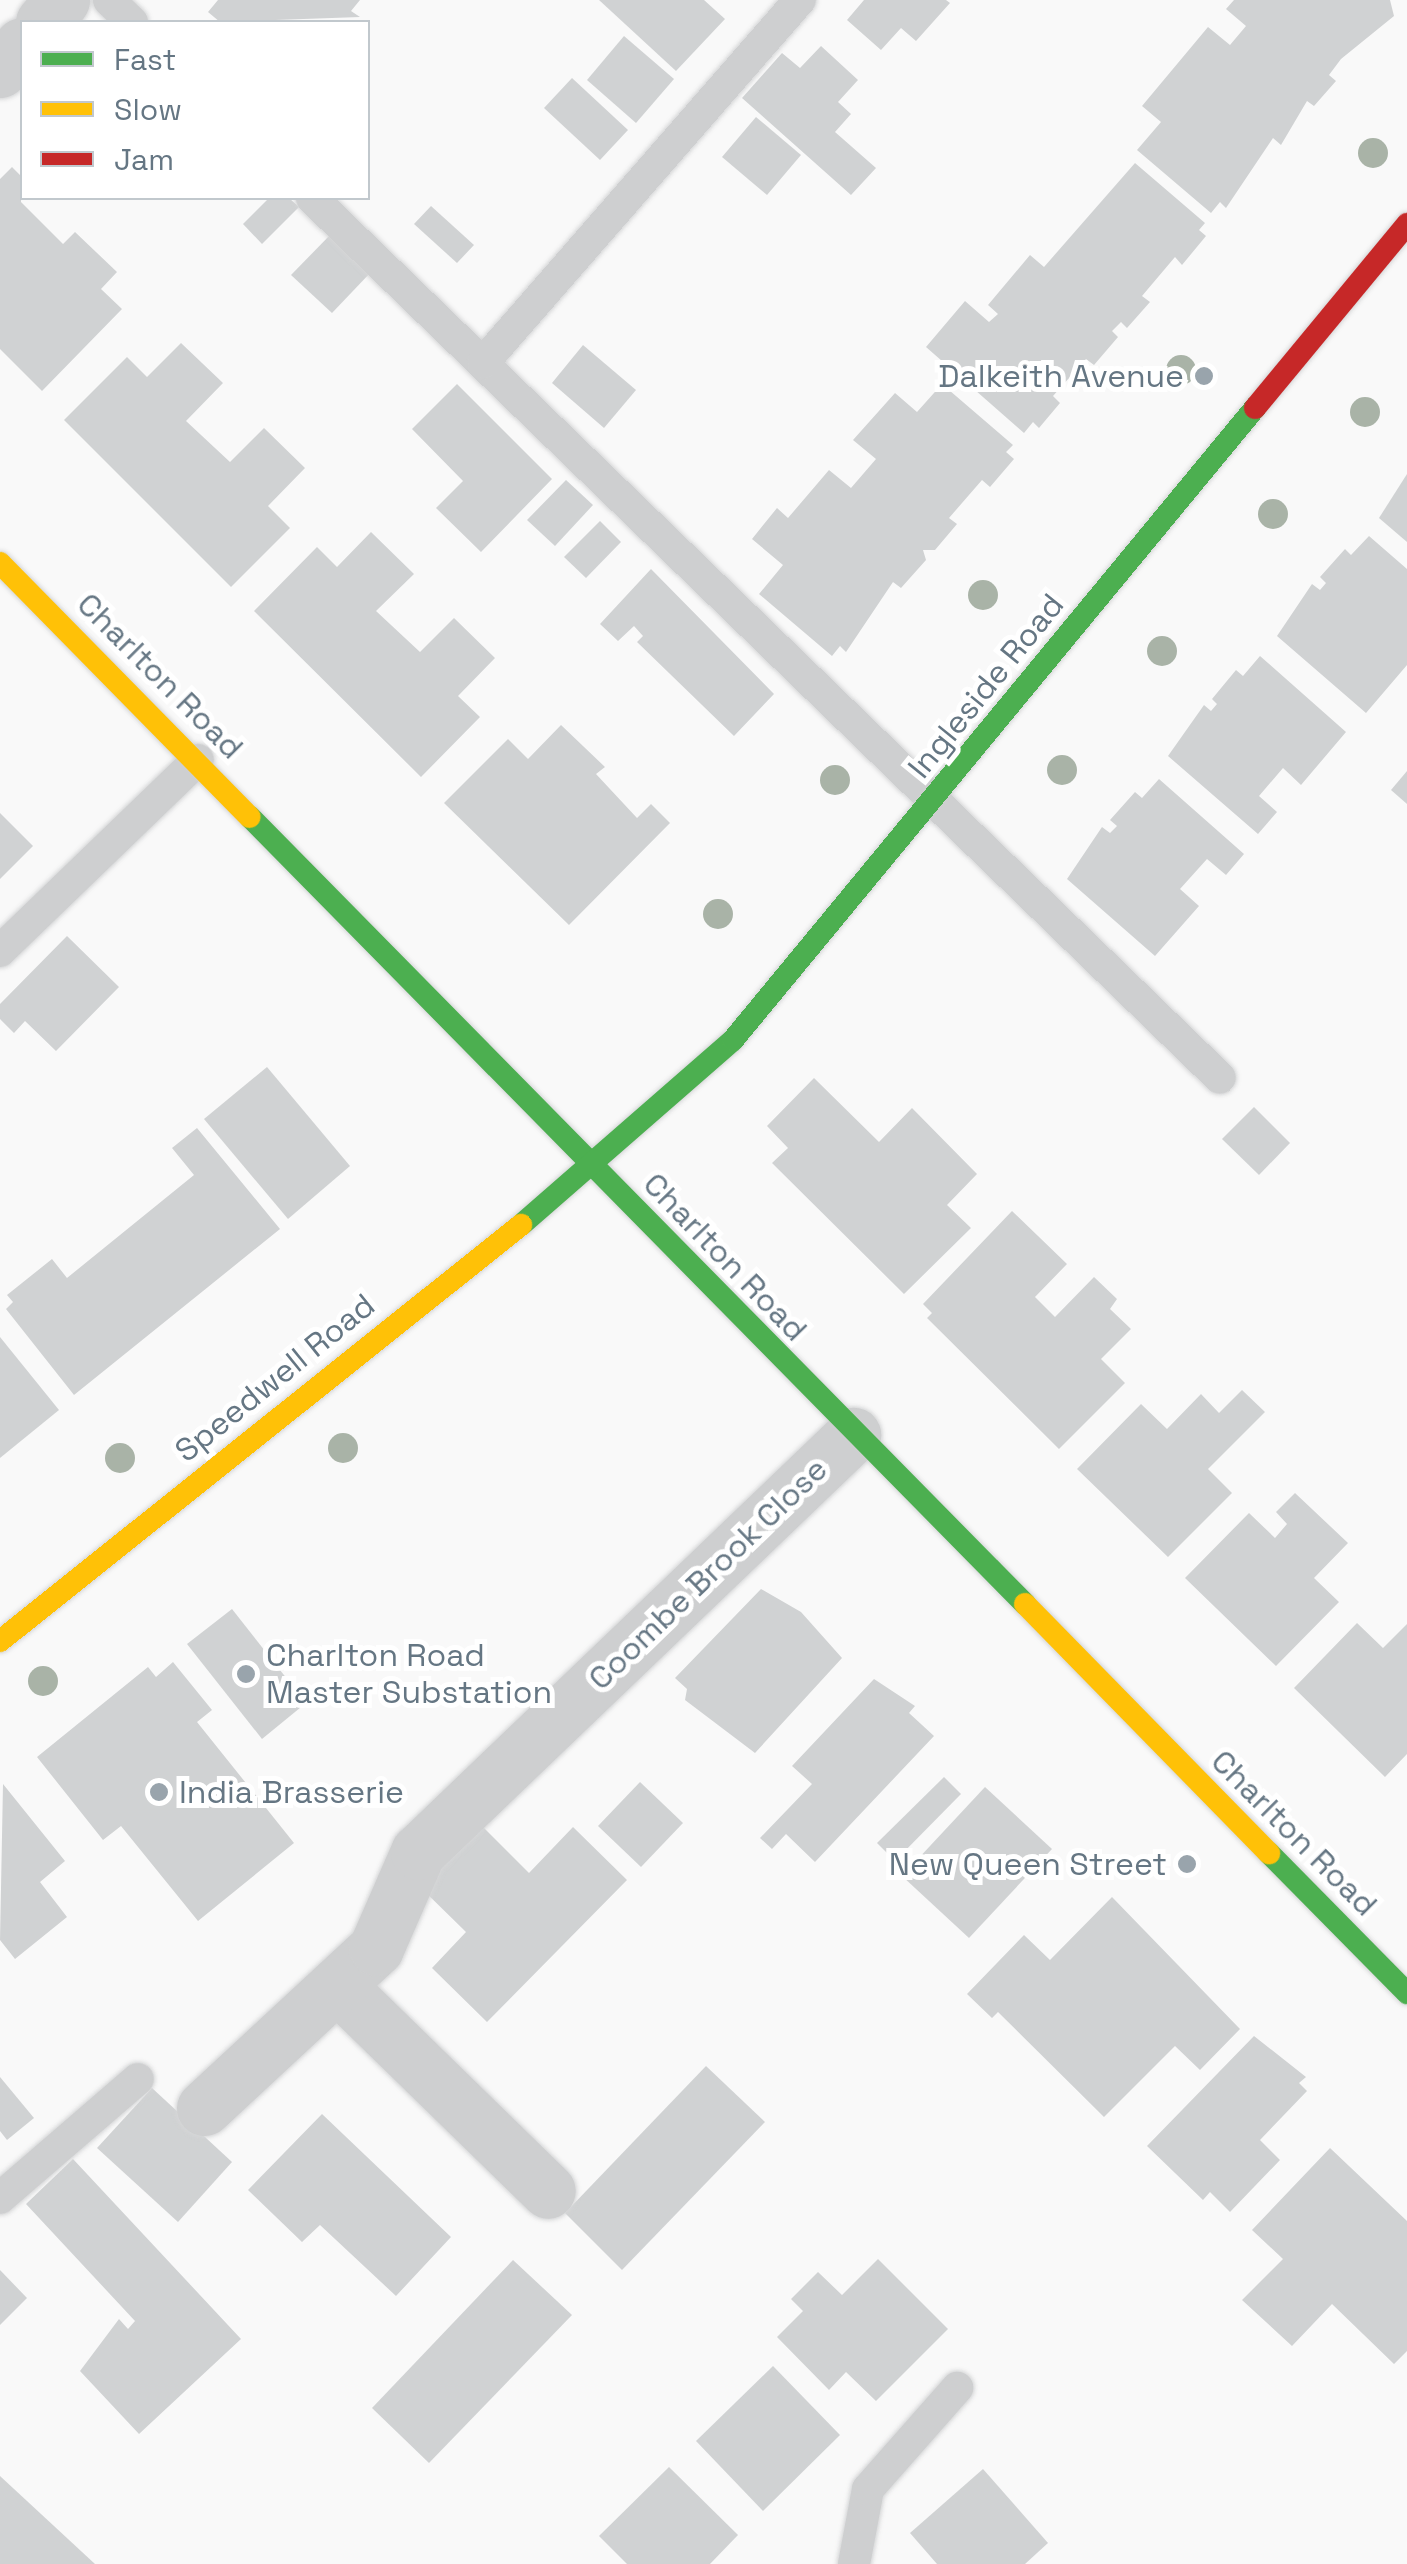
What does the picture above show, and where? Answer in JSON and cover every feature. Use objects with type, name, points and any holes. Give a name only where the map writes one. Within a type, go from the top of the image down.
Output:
[{"type":"street","points":[[44,20],[62,0]]},
{"type":"street","points":[[0,70],[20,47]]},
{"type":"street","name":"Ingleside Road","points":[[592,1168],[733,1040],[1407,224]]},
{"type":"street","name":"Charlton Road","points":[[0,563],[198,760],[853,1435],[1407,1993]]},
{"type":"street","name":"Speedwell Road","points":[[0,1641],[592,1168]]},
{"type":"street","name":"Coombe Brook Close","points":[[204,2108],[376,1948],[418,1852],[853,1435]]},
{"type":"street","points":[[338,1986],[548,2191]]},
{"type":"lane","points":[[109,0],[130,20]]},
{"type":"lane","points":[[483,364],[800,0]]},
{"type":"lane","points":[[314,200],[1220,1078]]},
{"type":"lane","points":[[0,951],[198,760]]},
{"type":"lane","points":[[0,2198],[138,2079]]},
{"type":"lane","points":[[854,2564],[868,2489],[957,2388]]},
{"type":"building","points":[[218,0],[360,0],[351,11],[360,17],[218,20],[208,12]]},
{"type":"building","points":[[599,0],[704,0],[725,19],[676,71]]},
{"type":"building","points":[[864,0],[950,3],[916,41],[901,28],[881,50],[847,20]]},
{"type":"building","points":[[1234,0],[1390,0],[1394,16],[1341,59],[1329,75],[1336,81],[1314,106],[1307,101],[1281,145],[1273,138],[1226,208],[1220,202],[1211,213],[1137,150],[1161,122],[1142,106],[1208,27],[1230,45],[1246,26],[1226,9]]},
{"type":"building","points":[[624,36],[674,79],[636,123],[587,80]]},
{"type":"building","points":[[821,46],[858,80],[838,102],[851,114],[835,132],[876,168],[851,195],[742,98],[782,53],[800,68]]},
{"type":"building","points":[[572,78],[628,130],[600,160],[544,108]]},
{"type":"building","points":[[756,117],[801,155],[767,195],[722,157]]},
{"type":"building","points":[[1135,163],[1205,223],[1199,230],[1206,236],[1182,265],[1175,257],[1142,296],[1150,302],[1127,328],[1121,322],[1112,331],[1118,337],[1094,365],[1086,359],[1053,396],[1060,403],[1039,428],[1033,422],[1024,433],[926,347],[965,301],[989,322],[998,314],[988,305],[1030,255],[1044,267]]},
{"type":"building","points":[[12,167],[20,175],[21,202],[63,244],[75,232],[117,272],[101,289],[122,309],[42,391],[0,349],[0,179]]},
{"type":"building","points":[[267,200],[291,200],[299,207],[262,244],[243,224]]},
{"type":"building","points":[[431,206],[474,245],[457,263],[414,224]]},
{"type":"building","points":[[332,233],[372,271],[332,313],[291,275]]},
{"type":"building","points":[[181,343],[223,383],[186,421],[230,462],[264,428],[305,468],[268,506],[290,528],[231,587],[64,420],[127,357],[147,377]]},
{"type":"building","points":[[583,345],[636,390],[604,428],[552,383]]},
{"type":"building","points":[[457,384],[552,479],[481,552],[436,508],[463,481],[412,429]]},
{"type":"building","points":[[942,384],[1013,445],[1006,452],[1014,459],[990,487],[982,480],[949,518],[957,524],[935,550],[923,550],[926,560],[901,588],[893,582],[846,652],[840,646],[832,656],[759,594],[783,565],[752,539],[777,508],[788,518],[829,470],[851,488],[876,459],[853,440],[895,393],[917,412]]},
{"type":"building","points":[[1407,474],[1407,542],[1379,518]]},
{"type":"building","points":[[566,480],[593,505],[555,546],[527,520]]},
{"type":"building","points":[[600,521],[621,542],[586,578],[564,557]]},
{"type":"building","points":[[371,532],[414,574],[376,611],[420,652],[454,618],[495,658],[458,696],[480,717],[421,777],[254,611],[317,547],[337,567]]},
{"type":"building","points":[[1369,536],[1407,569],[1407,665],[1366,713],[1277,636],[1312,584],[1320,590],[1326,583],[1320,577],[1345,549],[1351,555]]},
{"type":"building","points":[[651,569],[774,694],[734,736],[637,642],[643,636],[634,626],[618,641],[600,624]]},
{"type":"building","points":[[1260,656],[1346,732],[1301,785],[1283,768],[1259,796],[1277,812],[1258,834],[1168,756],[1204,705],[1211,711],[1217,704],[1212,699],[1236,670],[1243,676]]},
{"type":"building","points":[[561,725],[605,767],[596,774],[637,818],[651,804],[670,823],[569,925],[444,803],[508,739],[528,759]]},
{"type":"building","points":[[1407,771],[1407,804],[1391,790]]},
{"type":"building","points":[[1159,779],[1244,854],[1226,875],[1207,859],[1180,889],[1199,906],[1155,956],[1067,879],[1102,827],[1110,833],[1117,826],[1110,820],[1135,792],[1142,798]]},
{"type":"building","points":[[0,813],[33,846],[0,879]]},
{"type":"building","points":[[67,936],[119,987],[56,1051],[25,1021],[14,1033],[0,1019],[0,1004]]},
{"type":"building","points":[[267,1067],[350,1166],[288,1219],[204,1119]]},
{"type":"building","points":[[814,1078],[879,1142],[912,1108],[977,1174],[947,1205],[971,1228],[904,1294],[772,1163],[788,1148],[767,1126]]},
{"type":"building","points":[[1254,1107],[1290,1143],[1259,1175],[1222,1139]]},
{"type":"building","points":[[197,1128],[280,1229],[74,1395],[6,1309],[13,1302],[7,1295],[52,1259],[67,1278],[194,1175],[172,1148]]},
{"type":"building","points":[[1012,1211],[1067,1264],[1035,1297],[1055,1317],[1094,1277],[1117,1299],[1110,1309],[1131,1329],[1101,1359],[1125,1383],[1059,1449],[927,1318],[932,1313],[923,1304]]},
{"type":"building","points":[[0,1337],[59,1410],[0,1458]]},
{"type":"building","points":[[1242,1390],[1265,1412],[1208,1469],[1232,1493],[1168,1557],[1077,1469],[1141,1404],[1167,1429],[1201,1394],[1219,1413]]},
{"type":"building","points":[[1295,1493],[1348,1543],[1314,1578],[1339,1602],[1276,1666],[1185,1578],[1249,1513],[1275,1538],[1287,1524],[1276,1512]]},
{"type":"building","points":[[761,1589],[801,1612],[842,1658],[755,1753],[685,1700],[687,1689],[675,1678]]},
{"type":"building","name":"Charlton Road Master Substation","points":[[232,1609],[306,1703],[262,1739],[187,1644]]},
{"type":"building","points":[[1357,1623],[1383,1648],[1407,1624],[1407,1754],[1385,1777],[1294,1688]]},
{"type":"building","name":"India Brasserie","points":[[173,1662],[212,1710],[197,1722],[294,1843],[198,1921],[121,1826],[103,1840],[37,1757],[148,1667],[156,1677]]},
{"type":"building","points":[[874,1679],[915,1706],[909,1713],[934,1736],[815,1862],[786,1834],[772,1849],[760,1838],[812,1784],[792,1766]]},
{"type":"building","points":[[944,1777],[961,1794],[895,1861],[877,1843]]},
{"type":"building","points":[[640,1782],[683,1823],[641,1867],[598,1826]]},
{"type":"building","points":[[3,1784],[65,1861],[40,1882],[67,1917],[15,1959],[0,1940]]},
{"type":"building","points":[[985,1787],[1052,1849],[969,1938],[902,1876]]},
{"type":"building","points":[[476,1820],[529,1873],[573,1827],[627,1880],[487,2022],[432,1968],[466,1932],[416,1883]]},
{"type":"building","points":[[1112,1897],[1240,2029],[1200,2070],[1175,2046],[1104,2117],[998,2012],[992,2018],[967,1994],[1024,1935],[1050,1960]]},
{"type":"building","points":[[1254,2036],[1306,2077],[1299,2083],[1307,2091],[1260,2140],[1280,2160],[1230,2212],[1210,2192],[1203,2200],[1147,2146]]},
{"type":"building","points":[[706,2066],[765,2122],[622,2270],[565,2213]]},
{"type":"building","points":[[0,2077],[34,2118],[7,2140],[0,2131]]},
{"type":"building","points":[[152,2088],[232,2162],[178,2222],[97,2148]]},
{"type":"building","points":[[322,2114],[451,2237],[396,2296],[320,2225],[302,2242],[248,2190]]},
{"type":"building","points":[[1330,2148],[1407,2221],[1407,2351],[1394,2364],[1332,2304],[1292,2346],[1242,2300],[1283,2259],[1252,2230]]},
{"type":"building","points":[[73,2159],[241,2339],[139,2434],[80,2371],[119,2319],[128,2329],[135,2321],[26,2204]]},
{"type":"building","points":[[878,2259],[948,2329],[876,2401],[846,2372],[829,2390],[777,2337],[803,2311],[791,2299],[818,2272],[842,2295]]},
{"type":"building","points":[[513,2260],[572,2315],[429,2463],[372,2408]]},
{"type":"building","points":[[0,2270],[27,2298],[0,2325]]},
{"type":"building","points":[[773,2366],[840,2435],[763,2511],[696,2441]]},
{"type":"building","points":[[669,2467],[738,2535],[710,2564],[627,2564],[599,2536]]},
{"type":"building","points":[[983,2469],[1048,2543],[1025,2564],[937,2564],[910,2533]]},
{"type":"building","points":[[0,2476],[95,2564],[0,2564]]},
{"type":"traffic: fast","points":[[521,1225],[733,1040],[1255,408]]},
{"type":"traffic: fast","points":[[250,817],[1025,1604]]},
{"type":"traffic: fast","points":[[1269,1853],[1407,1993]]},
{"type":"traffic: slow","points":[[0,563],[250,817]]},
{"type":"traffic: slow","points":[[0,1641],[521,1225]]},
{"type":"traffic: slow","points":[[1025,1604],[1269,1853]]},
{"type":"traffic: jam","points":[[1255,408],[1407,224]]},
{"type":"place","name":"Dalkeith Avenue","points":[[1204,376]]},
{"type":"place","name":"Charlton Road Master Substation","points":[[246,1674]]},
{"type":"place","name":"India Brasserie","points":[[159,1792]]},
{"type":"place","name":"New Queen Street","points":[[1187,1864]]}]
